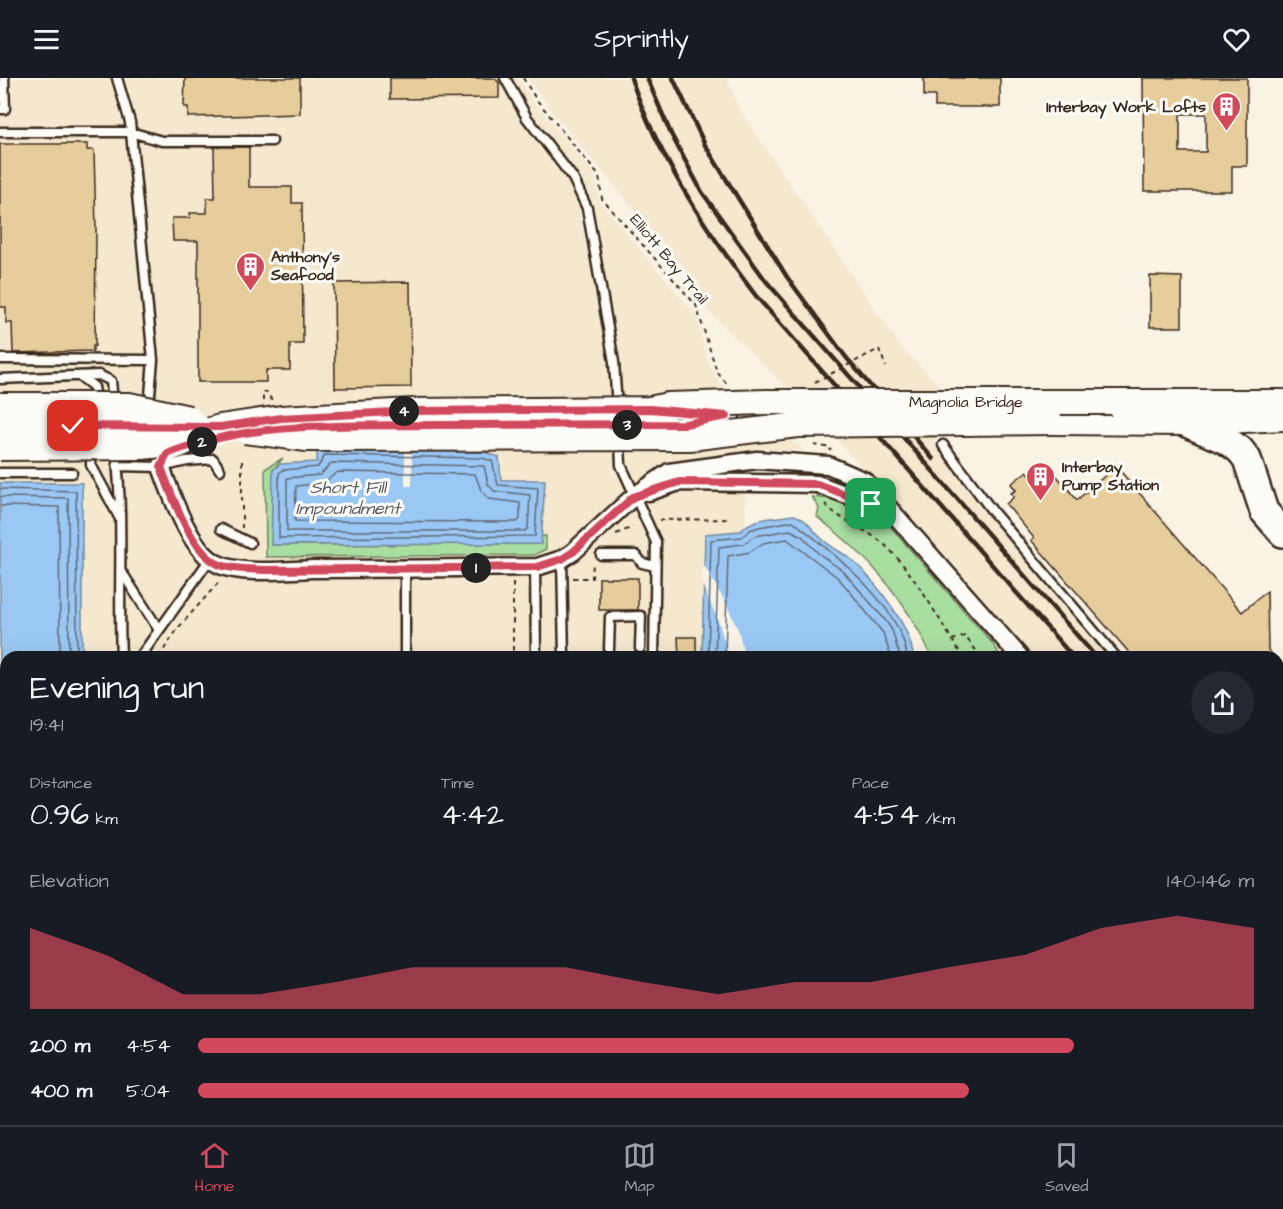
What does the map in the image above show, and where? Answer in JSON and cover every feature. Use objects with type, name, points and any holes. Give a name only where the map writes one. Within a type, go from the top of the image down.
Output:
[{"type":"main road","name":"Magnolia Bridge","points":[[650,409],[668,405],[810,394],[1283,402]]},
{"type":"main road","points":[[685,424],[757,411],[800,409],[810,394]]},
{"type":"main road","points":[[0,405],[129,405],[156,409],[220,427]]},
{"type":"main road","name":"Magnolia Bridge","points":[[220,427],[281,418],[413,411],[650,409],[727,416],[803,435]]},
{"type":"main road","name":"Magnolia Bridge","points":[[0,426],[220,427],[307,439],[408,440],[690,438],[774,428],[803,435],[1283,418]]},
{"type":"main road","points":[[1187,423],[1226,440],[1240,450],[1247,459],[1264,511],[1283,533]]},
{"type":"main road","points":[[685,424],[693,427],[774,428]]},
{"type":"main road","points":[[0,448],[142,447],[162,445],[220,427]]},
{"type":"street","points":[[685,424],[417,426],[265,430],[211,439],[167,454],[161,467],[175,505],[210,559],[229,567],[267,570],[535,567],[562,559],[633,497],[669,472],[757,460],[828,465],[866,481],[1015,651]]},
{"type":"street","points":[[843,492],[849,473]]},
{"type":"street","points":[[633,497],[679,482],[817,484],[871,504],[902,522]]},
{"type":"lane","points":[[0,109],[5,109],[4,78]]},
{"type":"lane","points":[[117,78],[130,122],[153,360],[147,418],[161,467]]},
{"type":"lane","points":[[506,78],[527,118],[573,178],[587,208],[614,362],[621,465],[633,497],[656,542],[654,651]]},
{"type":"lane","points":[[0,132],[130,132],[162,141],[272,141]]},
{"type":"lane","points":[[0,359],[153,360]]},
{"type":"lane","points":[[0,379],[99,375],[111,381],[118,466],[122,570],[118,598],[122,651]]},
{"type":"lane","points":[[80,376],[97,392],[95,431]]},
{"type":"lane","points":[[93,442],[92,465],[120,520]]},
{"type":"lane","points":[[943,445],[1000,521],[1111,651]]},
{"type":"lane","points":[[118,466],[161,467],[187,461],[213,459],[220,470]]},
{"type":"lane","points":[[0,473],[72,473]]},
{"type":"lane","points":[[221,529],[250,543]]},
{"type":"lane","points":[[601,555],[636,555],[642,563],[656,566]]},
{"type":"lane","points":[[144,651],[210,559]]},
{"type":"lane","points":[[562,559],[564,651]]},
{"type":"lane","points":[[535,567],[536,651]]},
{"type":"lane","points":[[405,568],[405,651]]},
{"type":"lane","points":[[122,570],[127,583],[159,630]]},
{"type":"lane","points":[[640,648],[641,616]]},
{"type":"lane","points":[[609,650],[610,617],[655,616]]},
{"type":"path","name":"Elliott Bay Trail","points":[[523,78],[536,99],[599,176],[602,199],[696,306],[717,372],[735,391]]},
{"type":"path","points":[[810,394],[879,349],[886,367]]},
{"type":"path","points":[[803,435],[831,448],[829,454]]},
{"type":"path","points":[[242,461],[242,528]]},
{"type":"path","points":[[825,497],[826,506],[868,531],[901,563],[959,651]]},
{"type":"path","points":[[657,520],[731,519]]},
{"type":"path","points":[[163,651],[179,627],[220,580]]},
{"type":"path","points":[[952,640],[965,636],[976,651]]},
{"type":"shaded area","points":[[0,78],[519,78],[531,98],[595,175],[599,201],[696,315],[708,363],[721,384],[804,450],[739,451],[726,464],[745,466],[746,524],[741,531],[720,532],[747,651],[82,651],[82,483],[0,483]]},
{"type":"shaded area","points":[[528,78],[727,78],[739,109],[900,346],[939,385],[935,444],[1111,651],[1028,651],[909,516],[779,380],[681,285],[689,274],[552,112]]},
{"type":"green space","points":[[283,458],[273,470],[272,545],[540,544],[541,536],[546,536],[546,549],[534,555],[266,557],[265,469]]},
{"type":"green space","points":[[812,497],[840,500],[887,523],[997,651],[929,651],[910,615],[884,580],[853,547],[817,517],[819,508]]},
{"type":"water","name":"Short Fill Impoundment","points":[[317,449],[484,452],[499,457],[501,480],[545,480],[541,544],[271,545],[273,470],[280,464],[317,462]]},
{"type":"water","points":[[0,483],[82,483],[82,651],[0,651]]},
{"type":"water","points":[[794,515],[798,517],[828,544],[852,560],[871,579],[899,618],[912,651],[702,651],[705,534],[741,531],[751,523]]},
{"type":"pier","points":[[405,449],[412,449],[412,486],[405,486]]},
{"type":"pier","points":[[702,562],[727,605],[739,632],[743,651],[727,651],[719,623],[702,584]]},
{"type":"building","points":[[185,78],[300,78],[300,114],[188,117],[188,107],[184,107]]},
{"type":"building","points":[[390,78],[495,78],[499,83],[499,98],[390,99]]},
{"type":"building","points":[[924,78],[1000,78],[1000,107],[935,107],[935,96],[924,96]]},
{"type":"building","name":"Interbay Work Lofts","points":[[1143,78],[1247,78],[1247,166],[1232,166],[1232,191],[1144,191]],"holes":[[[1180,114],[1206,114],[1206,152],[1180,152]]]},
{"type":"building","points":[[0,144],[87,144],[87,150],[94,150],[96,229],[95,346],[93,346],[93,351],[13,353],[12,323],[6,323],[6,307],[0,307]]},
{"type":"building","name":"Anthony's Seafood","points":[[214,147],[249,147],[249,187],[292,187],[292,203],[302,203],[303,344],[290,344],[290,370],[266,370],[266,382],[198,382],[198,241],[173,241],[172,218],[190,218],[190,213],[207,213],[207,198],[215,198]]},
{"type":"building","points":[[1150,276],[1182,277],[1182,327],[1150,327]]},
{"type":"building","points":[[410,282],[411,387],[335,388],[334,283]]},
{"type":"building","points":[[1046,463],[1077,500],[1116,466],[1242,612],[1267,591],[1269,651],[1128,651],[1031,540],[1034,538],[1006,504],[1014,497],[1011,493],[1016,490],[1011,484],[1027,471],[1031,476]]},
{"type":"building","points":[[599,578],[638,578],[638,610],[599,610]]},
{"type":"building","points":[[678,637],[696,637],[696,651],[679,651]]},
{"type":"railway","points":[[631,78],[655,136],[685,192],[719,245],[756,296],[1068,651]]},
{"type":"railway","points":[[647,78],[671,134],[702,192],[766,281],[1091,651]]},
{"type":"railway","points":[[673,78],[705,145],[787,277],[845,356],[933,459]]},
{"type":"place","name":"Interbay Work Lofts","points":[[1227,132]]},
{"type":"place","name":"Anthony's Seafood","points":[[250,292]]},
{"type":"place","name":"Interbay Pump Station","points":[[1041,502]]},
{"type":"route","points":[[73,426],[220,427],[281,418],[413,411],[650,409],[727,416],[685,424],[367,426],[265,430],[211,439],[167,454],[161,467],[175,505],[194,539],[210,559],[218,565],[229,567],[267,570],[537,567],[562,559],[573,552],[633,497],[679,482],[817,484],[871,504]]}]
